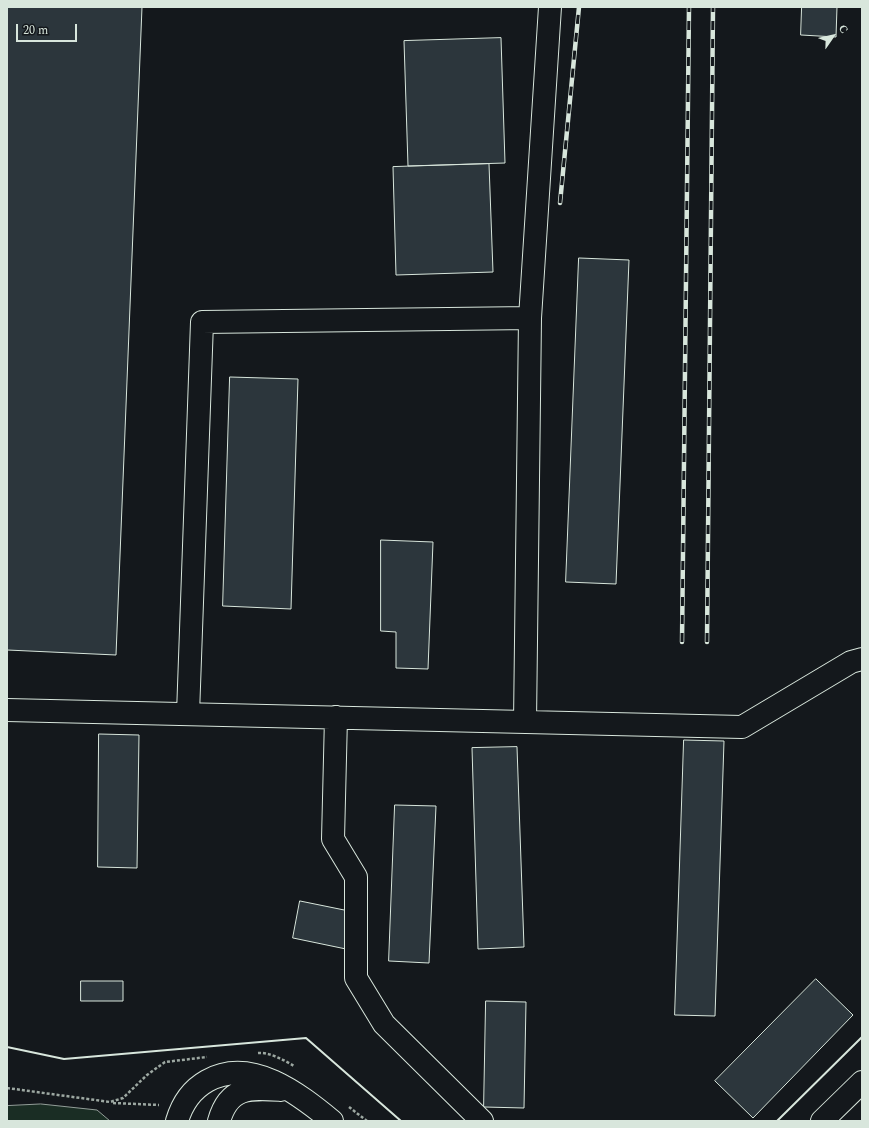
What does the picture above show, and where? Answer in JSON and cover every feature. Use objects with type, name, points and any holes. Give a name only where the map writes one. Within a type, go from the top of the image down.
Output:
[{"type":"main road","points":[[525,722],[530,318],[550,7]]},
{"type":"main road","points":[[188,714],[202,322],[530,318]]},
{"type":"main road","points":[[7,710],[742,728],[851,662],[862,659]]},
{"type":"main road","points":[[336,718],[333,840],[356,878],[356,978],[384,1024],[482,1121]]},
{"type":"main road","points":[[170,1113],[181,1107],[201,1084],[216,1076],[234,1073],[254,1074],[272,1081],[314,1106],[332,1121]]},
{"type":"main road","points":[[822,1121],[862,1082]]},
{"type":"main road","points":[[219,1121],[222,1110],[230,1098],[239,1092],[255,1088],[288,1090]]},
{"type":"path","points":[[110,1102],[170,1113]]},
{"type":"green space","points":[[41,1104],[97,1110],[110,1121],[7,1121],[7,1106]]},
{"type":"building","points":[[7,7],[142,7],[116,655],[7,650]]},
{"type":"building","points":[[802,7],[837,7],[836,37],[801,35]]},
{"type":"building","points":[[501,38],[505,163],[408,166],[404,41]]},
{"type":"building","points":[[489,164],[493,272],[396,275],[393,167]]},
{"type":"building","points":[[579,258],[629,260],[616,584],[566,582]]},
{"type":"building","points":[[230,377],[298,379],[291,609],[223,606]]},
{"type":"building","points":[[381,540],[433,542],[428,669],[396,668],[396,632],[381,631]]},
{"type":"building","points":[[99,734],[139,735],[137,868],[98,867]]},
{"type":"building","points":[[684,740],[724,741],[715,1016],[675,1015]]},
{"type":"building","points":[[517,747],[524,947],[478,949],[472,748]]},
{"type":"building","points":[[395,805],[436,806],[429,963],[389,961]]},
{"type":"building","points":[[300,901],[354,912],[346,949],[293,938]]},
{"type":"building","points":[[816,979],[853,1015],[753,1118],[715,1081]]},
{"type":"building","points":[[81,981],[123,981],[123,1001],[81,1001]]},
{"type":"building","points":[[486,1001],[526,1002],[524,1108],[484,1107]]},
{"type":"railway","points":[[560,203],[579,7]]},
{"type":"railway","points":[[682,642],[689,7]]},
{"type":"railway","points":[[707,642],[713,7]]},
{"type":"wall","points":[[777,1121],[862,1037]]},
{"type":"wall","points":[[7,1047],[64,1059],[306,1038],[401,1121]]}]
